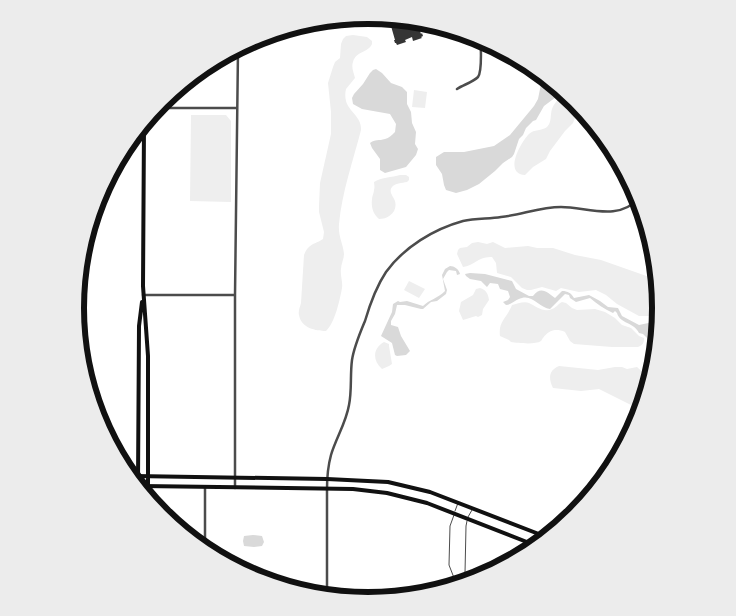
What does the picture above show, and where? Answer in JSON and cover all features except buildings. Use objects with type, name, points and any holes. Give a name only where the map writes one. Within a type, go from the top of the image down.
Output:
[{"type":"main road","points":[[137,474],[139,326],[143,295],[144,133]]},
{"type":"main road","points":[[143,295],[148,356],[148,486],[353,489],[387,493],[427,503],[528,543]]},
{"type":"main road","points":[[139,476],[327,479],[388,482],[420,489],[540,535]]},
{"type":"street","points":[[457,89],[479,75],[481,47]]},
{"type":"street","points":[[236,488],[235,295],[238,55]]},
{"type":"street","points":[[166,108],[237,108]]},
{"type":"street","points":[[326,589],[327,479],[331,455],[351,398],[352,360],[373,296],[386,272],[412,246],[437,231],[465,221],[516,216],[545,208],[557,207],[617,211],[633,204]]},
{"type":"street","points":[[143,295],[235,295]]},
{"type":"street","points":[[205,487],[205,541]]},
{"type":"lane","points":[[455,578],[450,565],[450,526],[458,503]]},
{"type":"lane","points":[[463,576],[465,573],[467,519],[473,508]]},
{"type":"shaded area","points":[[346,36],[367,37],[372,41],[372,44],[355,58],[352,66],[355,78],[346,89],[346,101],[360,122],[361,130],[340,212],[339,233],[344,254],[341,265],[341,293],[337,311],[332,322],[326,331],[322,331],[306,326],[299,315],[304,255],[310,246],[323,239],[324,232],[319,206],[320,183],[331,134],[328,83],[335,62],[340,58],[343,39]]},
{"type":"shaded area","points":[[376,69],[391,83],[402,87],[407,92],[407,104],[416,132],[415,144],[418,149],[416,155],[406,167],[385,173],[380,170],[380,159],[370,143],[386,139],[395,132],[396,124],[390,114],[362,109],[353,104],[352,98],[370,73]]},
{"type":"shaded area","points":[[541,82],[556,95],[544,106],[536,120],[526,128],[519,139],[512,157],[479,184],[467,190],[456,193],[446,190],[442,174],[436,165],[436,157],[444,152],[464,152],[494,146],[510,135],[538,99]]},
{"type":"shaded area","points":[[414,90],[427,92],[425,108],[412,107]]},
{"type":"shaded area","points":[[559,97],[569,107],[576,115],[573,123],[550,151],[546,159],[533,167],[525,175],[519,173],[515,169],[514,164],[518,150],[529,134],[549,125],[554,104]]},
{"type":"shaded area","points":[[191,115],[226,115],[231,121],[231,202],[190,201]]},
{"type":"shaded area","points":[[406,175],[409,177],[409,180],[392,187],[391,191],[396,205],[394,212],[386,218],[379,219],[372,208],[374,182]]},
{"type":"shaded area","points":[[493,242],[505,248],[528,246],[553,248],[601,260],[651,277],[652,314],[649,316],[639,316],[596,290],[579,292],[561,288],[556,291],[542,287],[527,290],[522,288],[511,277],[497,273],[496,263],[492,257],[483,258],[463,267],[457,254],[458,250],[472,243],[487,244]]},
{"type":"shaded area","points":[[450,266],[456,268],[460,274],[457,275],[456,271],[449,270],[447,272],[443,279],[447,290],[446,294],[437,301],[431,302],[423,309],[397,305],[391,325],[398,327],[410,351],[406,355],[395,355],[392,343],[381,336],[392,312],[393,304],[398,301],[407,301],[423,306],[445,291],[442,275],[445,269]]},
{"type":"shaded area","points":[[465,274],[485,274],[512,281],[516,289],[529,296],[533,296],[542,290],[555,298],[562,291],[566,291],[574,298],[589,295],[608,307],[618,308],[622,316],[639,325],[652,322],[650,346],[643,334],[621,319],[615,311],[613,313],[590,298],[576,302],[569,295],[565,294],[550,309],[530,298],[520,299],[506,305],[503,302],[510,297],[508,291],[500,289],[498,284],[490,283],[487,287],[481,281],[470,279]]},
{"type":"shaded area","points":[[409,281],[425,289],[419,298],[404,290]]},
{"type":"shaded area","points":[[480,288],[486,292],[489,300],[483,309],[482,315],[463,320],[459,311],[461,302],[473,295],[476,289]]},
{"type":"shaded area","points":[[527,302],[540,309],[549,310],[562,302],[577,310],[595,309],[605,312],[644,338],[643,344],[638,347],[612,347],[574,344],[565,332],[559,330],[550,332],[541,341],[535,343],[511,342],[500,336],[500,327],[512,305]]},
{"type":"shaded area","points":[[384,342],[389,344],[392,364],[382,369],[375,358],[375,354],[378,347]]},
{"type":"shaded area","points":[[559,366],[598,370],[615,367],[627,369],[637,367],[645,374],[634,407],[599,389],[581,391],[553,388],[550,375]]},
{"type":"shaded area","points":[[244,536],[262,536],[264,542],[262,546],[244,546]]}]
